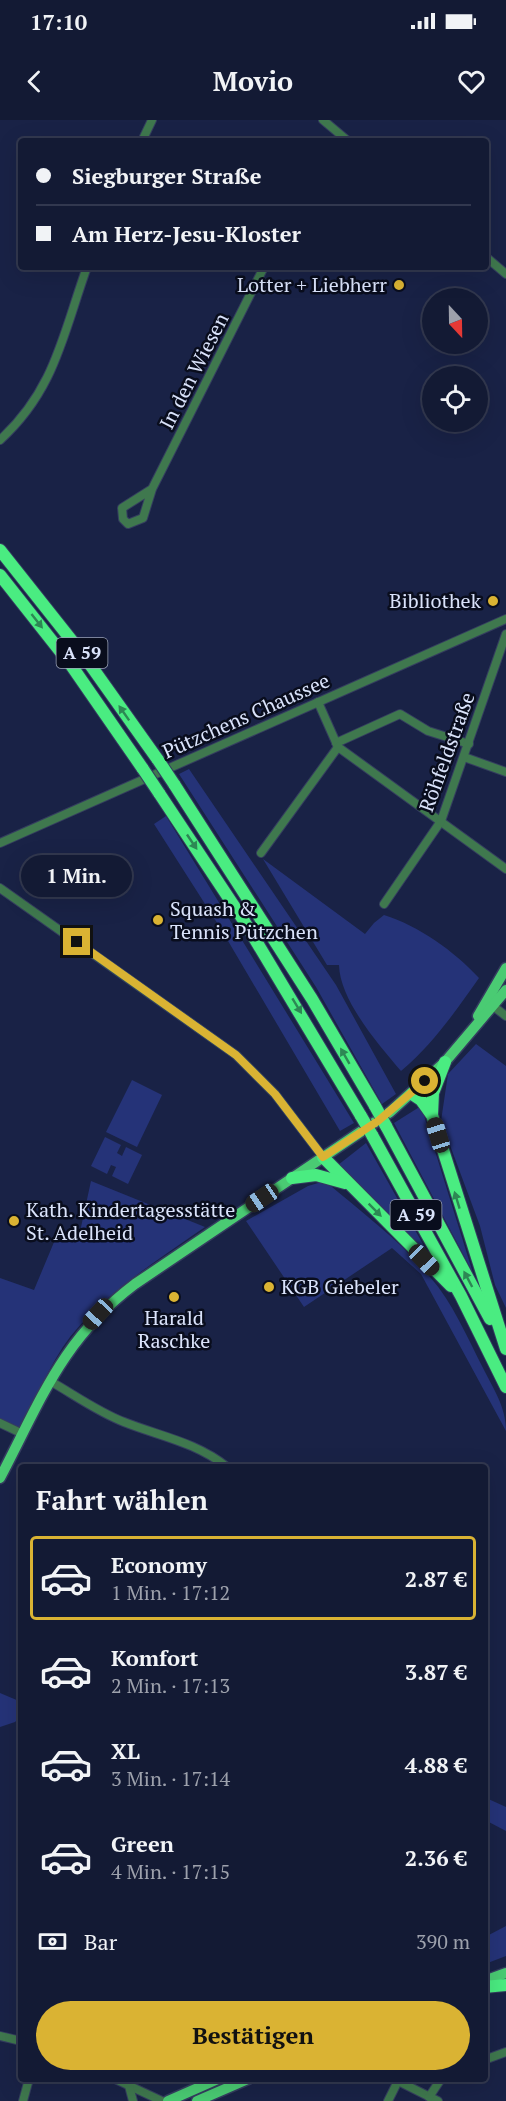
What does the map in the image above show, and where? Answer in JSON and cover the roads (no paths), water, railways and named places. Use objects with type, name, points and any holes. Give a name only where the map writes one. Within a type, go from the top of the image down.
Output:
[{"type":"highway","name":"A 59","points":[[0,550],[84,656],[158,760],[276,942],[375,1106],[506,1349]]},
{"type":"highway","name":"A 59","points":[[0,575],[71,666],[244,921],[372,1135],[461,1296],[506,1387]]},
{"type":"highway","points":[[432,1115],[433,1093],[445,1062]]},
{"type":"highway","points":[[412,1094],[422,1100],[432,1115],[506,1349]]},
{"type":"highway","points":[[323,1157],[461,1296]]},
{"type":"highway","points":[[292,1178],[316,1175],[349,1185]]},
{"type":"highway","points":[[488,1987],[506,1985]]},
{"type":"main road","points":[[0,1479],[50,1381],[79,1335],[120,1295],[378,1121],[412,1094],[445,1062],[499,998],[506,968]]},
{"type":"main road","points":[[488,1980],[506,1973]]},
{"type":"main road","points":[[168,2101],[211,2082]]},
{"type":"main road","points":[[202,2100],[241,2082]]},
{"type":"street","points":[[143,138],[152,120]]},
{"type":"street","points":[[323,120],[342,138]]},
{"type":"street","points":[[489,260],[506,274]]},
{"type":"street","points":[[0,440],[32,406],[52,372],[86,270]]},
{"type":"street","name":"In den Wiesen","points":[[152,489],[262,270]]},
{"type":"street","name":"Pützchens Chaussee","points":[[0,843],[506,619]]},
{"type":"street","name":"Röhfeldstraße","points":[[384,904],[441,821],[506,634]]},
{"type":"street","points":[[318,702],[337,745],[506,869]]},
{"type":"street","points":[[261,853],[337,745],[400,714],[428,731],[469,744]]},
{"type":"street","points":[[464,757],[506,772]]},
{"type":"street","points":[[0,888],[236,1055],[275,1094],[323,1157]]},
{"type":"street","points":[[499,998],[506,1016]]},
{"type":"street","points":[[50,1381],[122,1422],[171,1437],[196,1448],[222,1464]]},
{"type":"street","points":[[0,1423],[23,1434]]},
{"type":"street","points":[[0,2036],[18,2040]]},
{"type":"street","points":[[488,2059],[506,2052]]},
{"type":"street","points":[[23,2101],[28,2082]]},
{"type":"street","points":[[121,2082],[162,2101]]},
{"type":"street","points":[[388,2101],[395,2082]]},
{"type":"street","points":[[400,2082],[438,2101]]},
{"type":"street","points":[[429,2097],[439,2082]]},
{"type":"street","points":[[129,2086],[133,2101]]},
{"type":"place","name":"Lotter + Liebherr","points":[[399,285]]},
{"type":"place","name":"Bibliothek","points":[[493,601]]},
{"type":"place","name":"Squash & Tennis Pützchen","points":[[158,920]]},
{"type":"place","name":"Kath. Kindertagesstätte St. Adelheid","points":[[14,1221]]},
{"type":"place","name":"KGB Giebeler","points":[[269,1287]]},
{"type":"place","name":"Harald Raschke","points":[[174,1297]]}]
